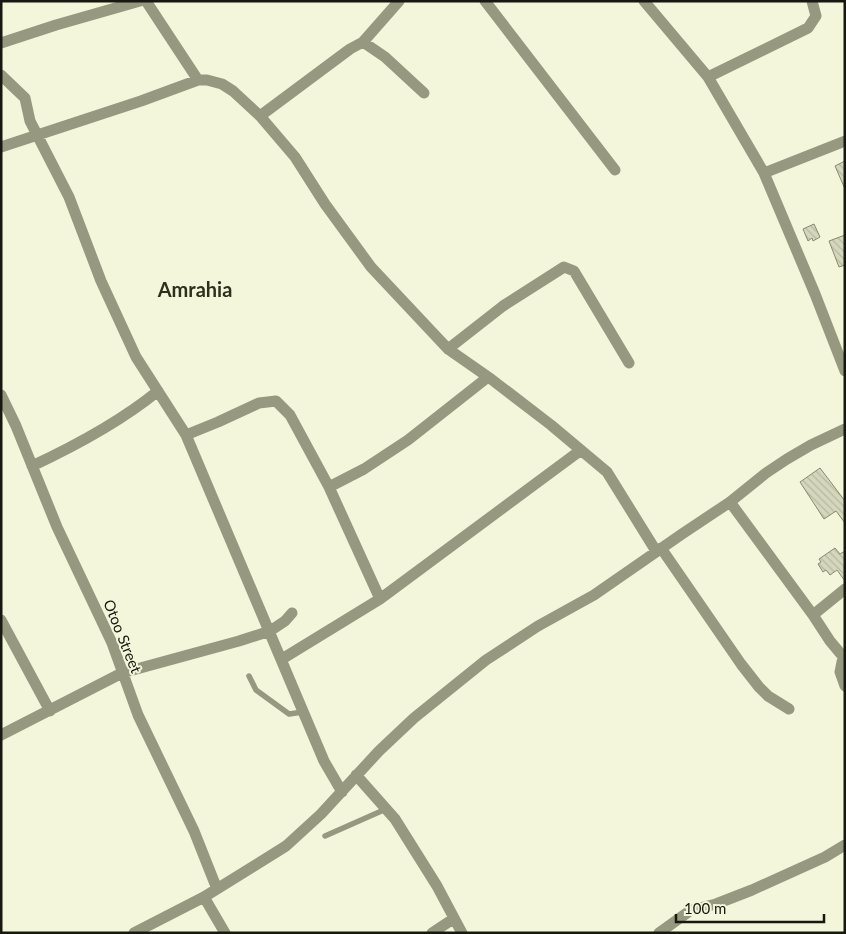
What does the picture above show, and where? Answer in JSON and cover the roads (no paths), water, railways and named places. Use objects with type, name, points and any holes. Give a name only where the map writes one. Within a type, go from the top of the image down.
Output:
[{"type":"street","points":[[1,43],[140,1]]},
{"type":"street","points":[[146,1],[198,80]]},
{"type":"street","points":[[260,116],[350,49],[363,42],[399,1]]},
{"type":"street","points":[[485,1],[615,170]]},
{"type":"street","points":[[644,1],[708,77],[764,173],[845,371]]},
{"type":"street","points":[[708,77],[808,28],[816,16],[812,1]]},
{"type":"street","points":[[363,42],[385,57],[424,94]]},
{"type":"street","points":[[1,75],[24,98],[30,121],[69,197],[101,281],[136,357],[186,435],[324,761],[342,792]]},
{"type":"street","points":[[1,147],[142,101],[198,80],[208,80],[222,84],[233,91],[260,116],[296,157],[325,204],[371,267],[448,349],[488,378],[607,472],[658,550],[759,687],[789,709]]},
{"type":"street","points":[[764,173],[845,141]]},
{"type":"street","points":[[448,349],[503,306],[564,266],[567,266],[574,271],[629,363]]},
{"type":"street","points":[[329,487],[364,469],[408,440],[488,378]]},
{"type":"street","points":[[32,466],[108,427],[136,409],[158,391]]},
{"type":"street","name":"Otoo Street","points":[[1,395],[75,567],[112,643],[138,715],[194,831],[217,888]]},
{"type":"street","points":[[186,435],[259,403],[276,401],[290,415],[329,487],[380,600]]},
{"type":"street","points":[[134,933],[204,897],[286,846],[414,718],[486,660],[538,626],[594,595],[730,502],[787,459],[845,429]]},
{"type":"street","points":[[282,659],[380,600],[581,450]]},
{"type":"street","points":[[730,502],[813,615],[830,642],[844,658],[840,672],[845,686]]},
{"type":"street","points":[[813,615],[845,589]]},
{"type":"street","points":[[1,735],[122,673],[270,631],[285,621],[292,613]]},
{"type":"street","points":[[1,620],[50,711]]},
{"type":"street","points":[[356,775],[395,819],[437,886],[462,933]]},
{"type":"street","points":[[659,933],[691,910],[716,904],[752,890],[825,857],[845,845]]},
{"type":"street","points":[[204,897],[225,933]]},
{"type":"street","points":[[432,933],[453,919]]},
{"type":"lane","points":[[249,676],[256,690],[289,714],[303,712]]},
{"type":"lane","points":[[325,836],[386,809]]},
{"type":"district","name":"Amrahia","points":[[195,289]]}]
